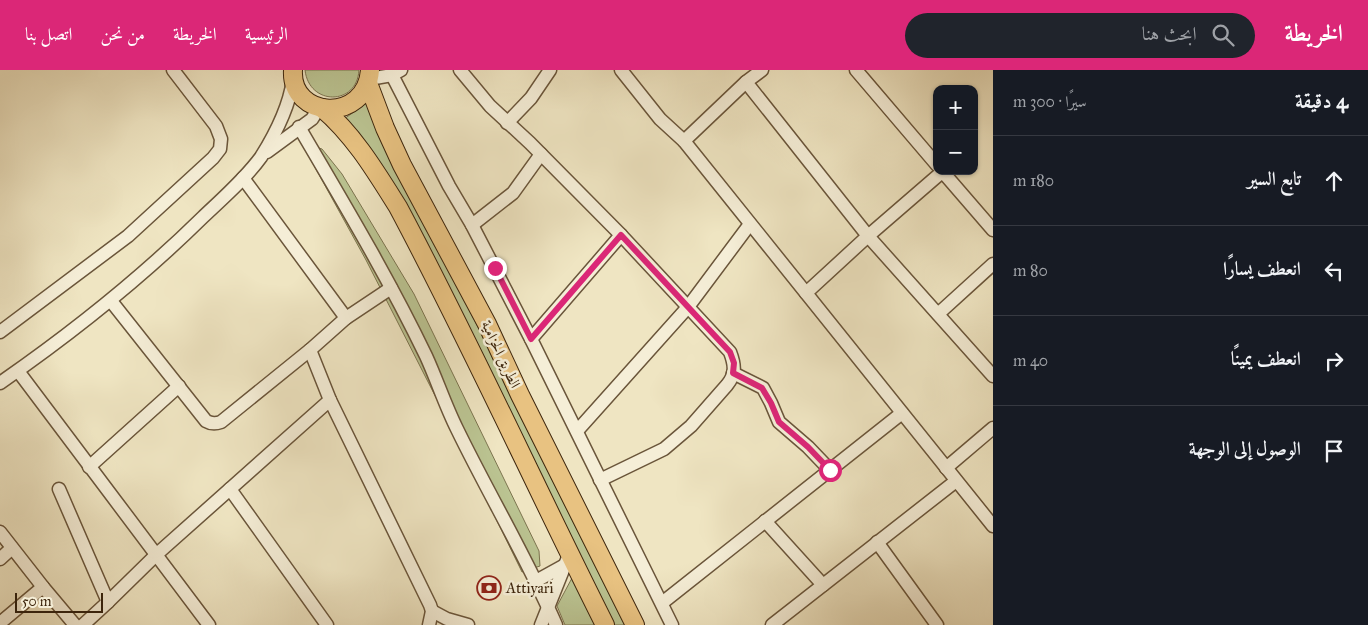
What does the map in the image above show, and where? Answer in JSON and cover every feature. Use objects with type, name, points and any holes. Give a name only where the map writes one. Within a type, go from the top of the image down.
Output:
[{"type":"highway","name":"الطريق الحزامية","points":[[293,73],[300,93],[312,104],[321,108],[347,133],[382,181],[398,207],[500,409],[567,560],[605,625]]},
{"type":"highway","points":[[321,108],[334,109],[345,107],[355,101],[363,93],[369,77]]},
{"type":"highway","name":"الطريق الحزامية","points":[[369,77],[385,128],[402,165],[487,324],[520,395],[635,625]]},
{"type":"street","points":[[0,332],[128,236],[213,158],[220,149],[221,139],[216,126],[173,70]]},
{"type":"street","points":[[460,70],[490,106],[541,154],[621,235],[730,352],[734,363],[733,373],[727,386],[679,437],[650,457],[600,480]]},
{"type":"street","points":[[507,123],[531,98],[550,70]]},
{"type":"street","points":[[622,70],[660,119],[684,141],[993,526]]},
{"type":"street","points":[[684,141],[746,82],[762,70]]},
{"type":"street","points":[[856,70],[933,162]]},
{"type":"street","points":[[0,383],[133,283],[243,178],[260,158],[279,125],[291,96],[293,73]]},
{"type":"street","points":[[369,77],[396,73],[449,186],[472,225],[531,339],[672,625]]},
{"type":"street","points":[[746,82],[868,236],[993,376]]},
{"type":"street","points":[[260,158],[312,119],[321,108]]},
{"type":"street","points":[[299,127],[358,227],[391,288],[426,357],[456,428],[536,581],[556,625]]},
{"type":"street","points":[[472,225],[512,192],[541,154]]},
{"type":"street","points":[[806,294],[935,175]]},
{"type":"street","points":[[944,175],[993,230]]},
{"type":"street","points":[[243,178],[346,318]]},
{"type":"street","points":[[577,431],[688,307],[750,224]]},
{"type":"street","points":[[531,339],[621,235]]},
{"type":"street","points":[[938,314],[993,264]]},
{"type":"street","points":[[111,300],[206,421],[216,424],[310,350],[346,318],[391,288]]},
{"type":"street","points":[[310,350],[330,400],[415,572],[432,611],[429,625]]},
{"type":"street","points":[[18,371],[89,468],[157,554],[209,625]]},
{"type":"street","points":[[733,373],[762,388],[779,422],[808,447],[830,470]]},
{"type":"street","points":[[89,468],[179,386]]},
{"type":"street","points":[[83,625],[157,554],[330,400]]},
{"type":"street","points":[[662,603],[902,413]]},
{"type":"street","points":[[946,468],[993,428]]},
{"type":"street","points":[[777,623],[956,480]]},
{"type":"street","points":[[59,489],[108,602]]},
{"type":"street","points":[[230,489],[327,625]]},
{"type":"street","points":[[765,521],[823,585]]},
{"type":"street","points":[[0,532],[42,587],[75,625]]},
{"type":"street","points":[[877,542],[937,625]]},
{"type":"street","points":[[0,558],[12,548]]},
{"type":"street","points":[[536,581],[567,560]]},
{"type":"street","points":[[541,625],[567,560]]},
{"type":"street","points":[[0,623],[42,587]]},
{"type":"street","points":[[432,611],[447,619],[468,625]]},
{"type":"green space","points":[[305,70],[359,70],[356,82],[350,90],[342,95],[333,97],[323,95],[315,90],[308,82]]},
{"type":"green space","points":[[368,102],[626,625],[614,625],[504,403],[344,119]]},
{"type":"green space","points":[[301,142],[322,149],[342,174],[414,294],[539,551],[540,566],[522,572],[366,260]]},
{"type":"green space","points":[[572,578],[595,625],[565,625],[557,606]]},
{"type":"place","name":"Attiyari","points":[[489,588]]},
{"type":"route","points":[[495,268],[531,339],[621,235],[730,352],[734,363],[733,373],[762,388],[779,422],[808,447],[830,470]]}]
